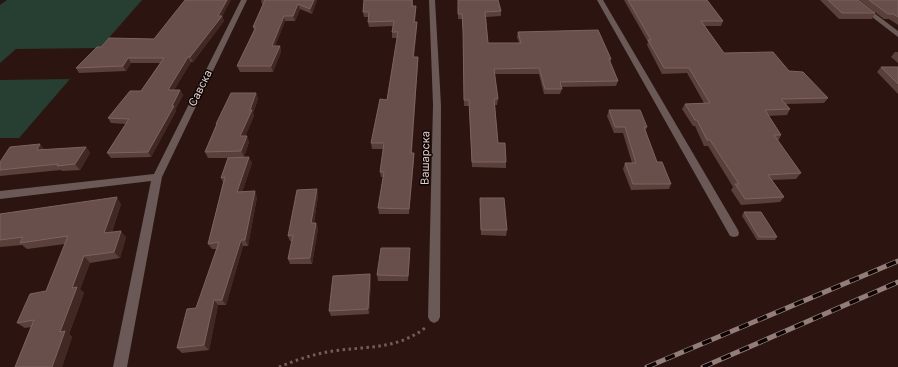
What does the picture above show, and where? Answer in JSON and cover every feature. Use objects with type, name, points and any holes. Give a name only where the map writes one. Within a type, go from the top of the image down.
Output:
[{"type":"street","name":"Савска","points":[[120,367],[157,176],[244,0]]},
{"type":"street","name":"Вашарска","points":[[432,0],[437,105],[434,317]]},
{"type":"street","points":[[600,0],[734,233]]},
{"type":"street","points":[[853,0],[898,35]]},
{"type":"street","points":[[0,195],[157,176]]},
{"type":"path","points":[[279,367],[294,360],[335,351],[366,350],[394,345],[421,332],[434,317]]},
{"type":"green space","points":[[7,0],[142,0],[100,48],[16,49],[0,63],[0,5]]},
{"type":"green space","points":[[70,79],[19,138],[0,138],[0,80]]},
{"type":"building","points":[[185,0],[227,0],[218,16],[222,16],[190,57],[188,57],[168,90],[180,90],[172,106],[174,106],[148,152],[107,153],[129,119],[108,118],[130,91],[141,91],[164,58],[128,58],[123,66],[76,68],[97,47],[101,47],[109,38],[154,39]]},
{"type":"building","points":[[265,0],[314,0],[310,9],[298,4],[293,16],[284,16],[272,46],[280,46],[271,66],[237,66],[256,27],[253,27]]},
{"type":"building","points":[[364,0],[412,0],[412,6],[416,6],[414,22],[417,22],[413,57],[418,57],[411,153],[414,153],[409,209],[378,208],[384,172],[380,172],[384,143],[371,143],[380,99],[387,100],[398,32],[392,32],[394,21],[368,22],[369,12],[363,12]]},
{"type":"building","points":[[458,0],[498,0],[501,11],[485,12],[488,43],[521,43],[518,32],[598,30],[611,59],[609,59],[618,81],[560,82],[562,89],[545,89],[539,68],[494,69],[498,99],[494,99],[498,143],[505,143],[506,162],[472,162],[469,100],[464,100],[462,14],[458,14]]},
{"type":"building","points":[[628,0],[707,0],[723,21],[701,21],[724,53],[773,52],[789,71],[803,72],[828,98],[781,99],[790,109],[765,110],[781,135],[774,135],[801,173],[768,175],[784,197],[745,199],[735,184],[739,184],[710,140],[707,140],[697,120],[695,120],[685,104],[710,103],[689,68],[664,68],[648,40],[651,40]]},
{"type":"building","points":[[828,0],[858,0],[875,13],[842,13]]},
{"type":"building","points":[[869,0],[898,0],[898,17],[893,14],[888,14]]},
{"type":"building","points":[[881,67],[898,67],[898,84]]},
{"type":"building","points":[[231,93],[256,93],[250,110],[252,110],[240,136],[247,136],[241,151],[205,152],[216,124]]},
{"type":"building","points":[[609,110],[640,110],[647,127],[644,127],[657,162],[662,162],[671,184],[633,184],[625,163],[636,163],[625,127],[615,127]]},
{"type":"building","points":[[40,144],[37,150],[86,147],[75,164],[57,166],[58,164],[0,170],[0,162],[10,147]]},
{"type":"building","points":[[249,157],[237,192],[255,191],[245,240],[241,240],[222,300],[214,300],[204,345],[177,348],[187,309],[196,308],[219,242],[208,244],[225,177],[221,178],[228,158]]},
{"type":"building","points":[[317,189],[311,223],[316,223],[310,258],[288,259],[293,235],[288,236],[297,190]]},
{"type":"building","points":[[117,197],[104,233],[121,231],[114,252],[84,256],[72,288],[77,287],[60,332],[65,331],[52,367],[15,367],[34,320],[17,323],[30,294],[46,291],[68,236],[20,243],[23,237],[0,240],[0,214]]},
{"type":"building","points":[[480,198],[504,198],[507,230],[481,230]]},
{"type":"building","points":[[744,212],[761,212],[777,237],[759,237]]},
{"type":"building","points":[[381,248],[410,248],[408,276],[377,275]]},
{"type":"building","points":[[370,274],[368,309],[329,311],[333,276]]},
{"type":"railway","points":[[647,367],[898,261]]},
{"type":"railway","points":[[703,367],[898,282]]}]
